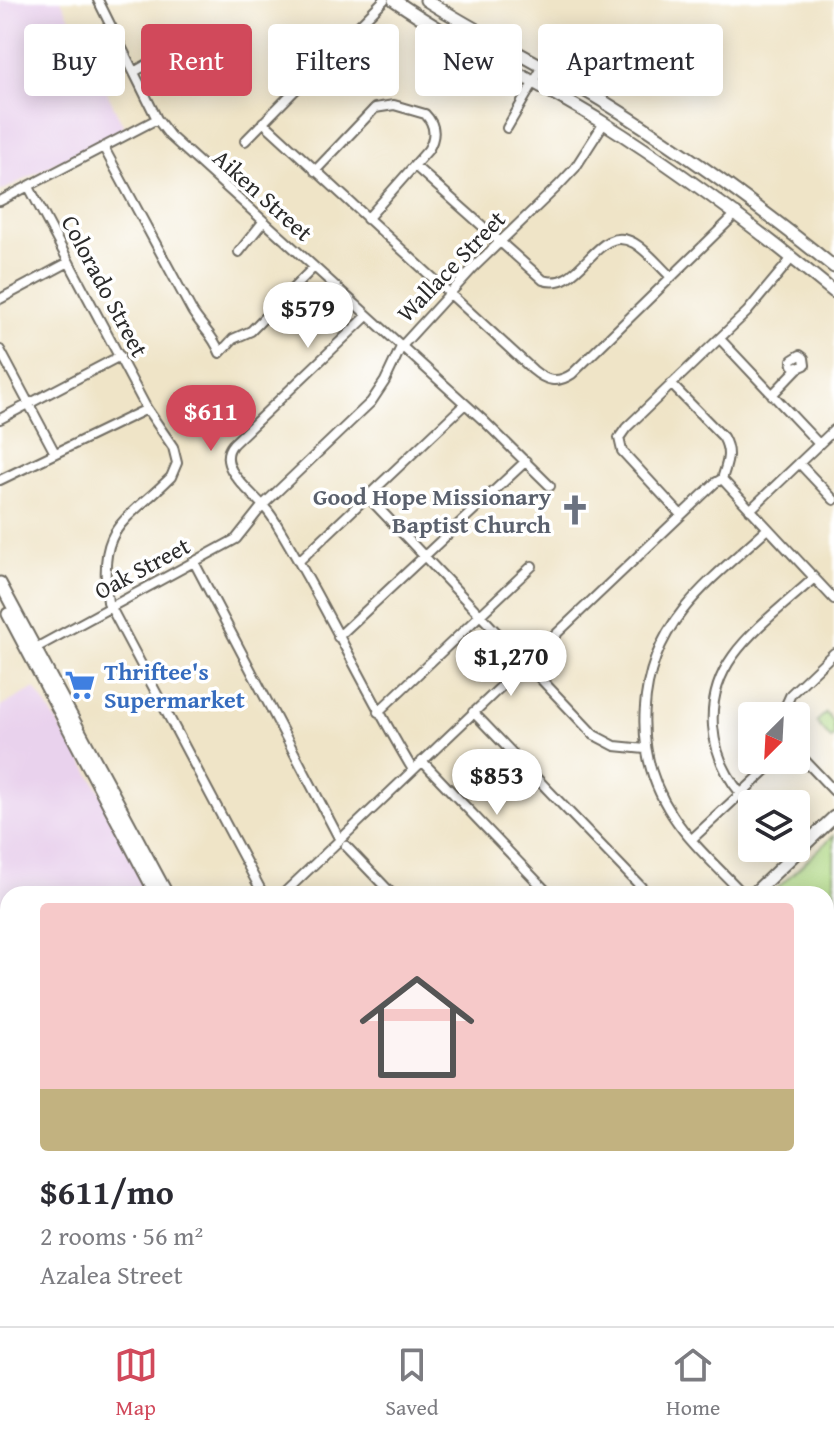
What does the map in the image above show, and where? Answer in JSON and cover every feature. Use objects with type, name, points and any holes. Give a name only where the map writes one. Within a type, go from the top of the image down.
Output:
[{"type":"main road","points":[[394,0],[448,35],[604,123],[737,213],[834,292]]},
{"type":"main road","points":[[426,0],[538,66]]},
{"type":"main road","points":[[592,96],[732,188],[834,267]]},
{"type":"main road","points":[[586,112],[596,98]]},
{"type":"main road","points":[[721,202],[732,188]]},
{"type":"main road","points":[[761,232],[772,218]]},
{"type":"main road","points":[[0,583],[152,886]]},
{"type":"main road","points":[[0,599],[163,886]]},
{"type":"main road","points":[[761,886],[834,817]]},
{"type":"street","name":"Aiken Street","points":[[98,0],[157,119],[174,140],[465,404],[550,486]]},
{"type":"street","points":[[245,141],[384,0]]},
{"type":"street","points":[[134,72],[141,68]]},
{"type":"street","points":[[507,128],[538,76]]},
{"type":"street","points":[[315,171],[367,115],[384,105],[409,107],[425,114],[434,129],[434,139],[415,166],[367,219]]},
{"type":"street","points":[[0,201],[157,119]]},
{"type":"street","points":[[263,122],[546,379],[557,381],[572,374],[737,213]]},
{"type":"street","name":"Wallace Street","points":[[263,505],[371,402],[401,347],[449,293],[566,177],[604,123]]},
{"type":"street","points":[[104,148],[192,311],[204,330],[215,337],[220,353],[233,339],[251,331],[314,267]]},
{"type":"street","points":[[415,166],[537,276],[555,283],[570,276],[608,241],[624,239],[643,249],[671,277]]},
{"type":"street","name":"Colorado Street","points":[[29,187],[147,409],[173,447],[177,467],[114,531],[106,557],[110,607]]},
{"type":"street","points":[[239,252],[263,222]]},
{"type":"street","points":[[681,515],[622,451],[619,442],[626,428],[751,309],[792,258]]},
{"type":"street","points":[[0,299],[69,262]]},
{"type":"street","points":[[367,316],[271,407],[227,452],[226,458],[233,473],[263,505],[299,561],[378,712],[413,770]]},
{"type":"street","points":[[720,339],[819,444]]},
{"type":"street","points":[[0,350],[55,453]]},
{"type":"street","points":[[0,419],[120,356]]},
{"type":"street","points":[[772,395],[798,368]]},
{"type":"street","points":[[292,886],[343,843],[422,761],[525,662],[722,479],[729,459],[728,446],[723,437],[671,384]]},
{"type":"street","points":[[299,561],[465,404]]},
{"type":"street","points":[[0,480],[147,409]]},
{"type":"street","points":[[750,510],[834,430]]},
{"type":"street","points":[[338,637],[526,461]]},
{"type":"street","points":[[799,463],[834,500]]},
{"type":"street","points":[[722,479],[834,599]]},
{"type":"street","points":[[368,497],[594,735],[615,746],[645,749]]},
{"type":"street","name":"Oak Street","points":[[31,650],[236,539],[263,505]]},
{"type":"street","points":[[736,886],[665,804],[645,749],[644,712],[654,662],[668,632],[696,596],[767,529]]},
{"type":"street","points":[[194,562],[343,843],[384,886]]},
{"type":"street","points":[[378,712],[532,566]]},
{"type":"street","points":[[738,790],[728,776],[715,745],[712,715],[717,689],[734,654],[814,578]]},
{"type":"street","points":[[110,607],[259,886]]},
{"type":"street","points":[[787,702],[791,694],[834,653]]},
{"type":"street","points":[[473,712],[640,886]]},
{"type":"street","points":[[422,761],[541,886]]},
{"type":"street","points":[[810,766],[834,791]]},
{"type":"street","points":[[745,790],[762,774]]},
{"type":"street","points":[[692,839],[738,797]]},
{"type":"shaded area","points":[[0,0],[61,0],[73,24],[24,24],[24,96],[109,96],[124,127],[0,192]]},
{"type":"shaded area","points":[[35,688],[86,767],[155,886],[0,886],[0,707]]},
{"type":"green space","points":[[826,713],[834,723],[831,739],[816,722]]},
{"type":"green space","points":[[834,835],[834,886],[780,886],[805,862],[810,862],[810,857]]},
{"type":"place","name":"Good Hope Missionary Baptist Church","points":[[575,510]]},
{"type":"place","name":"Thriftee's Supermarket","points":[[80,685]]}]
